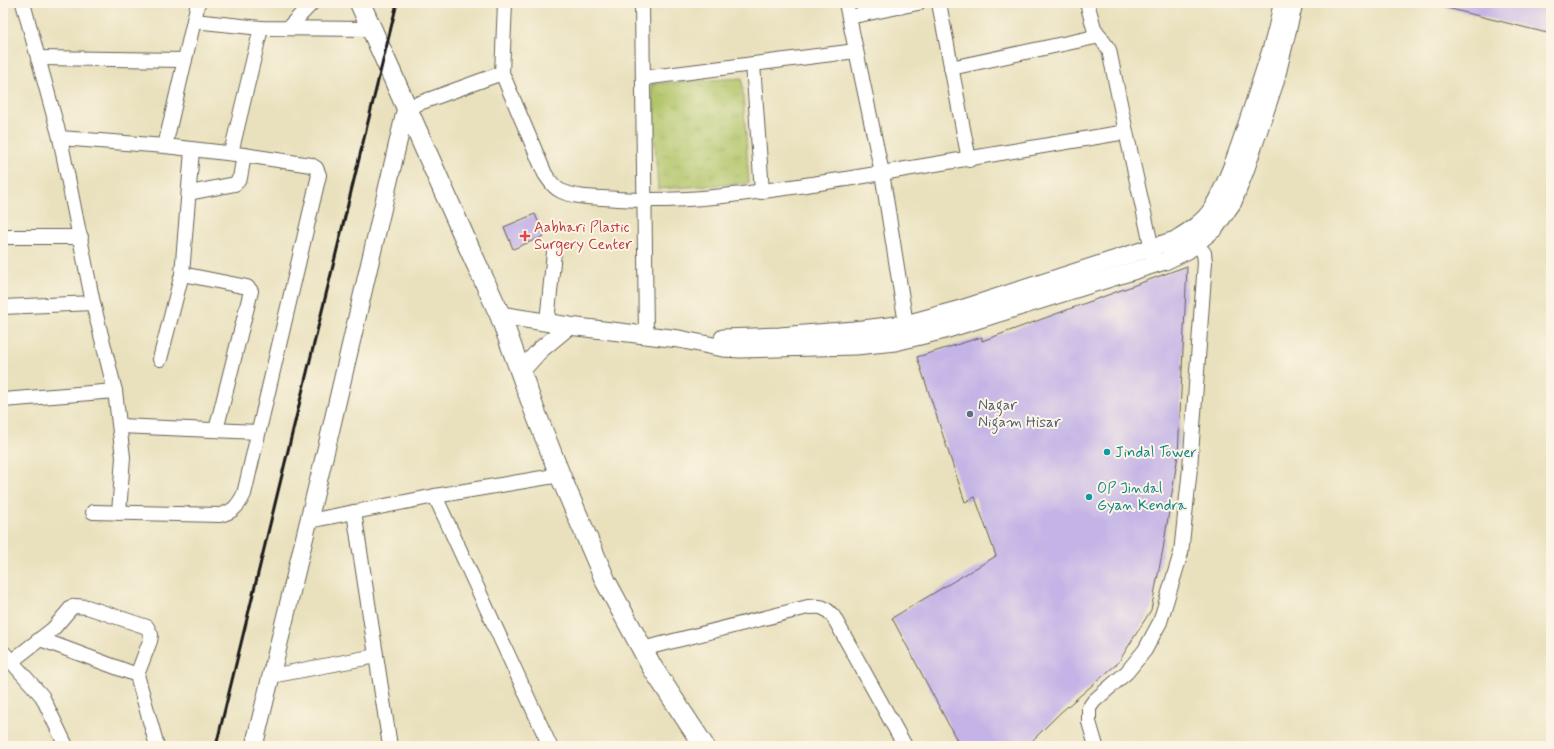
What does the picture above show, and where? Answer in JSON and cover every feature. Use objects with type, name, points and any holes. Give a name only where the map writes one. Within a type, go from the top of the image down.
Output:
[{"type":"main road","points":[[360,3],[500,314],[534,409],[560,475],[606,582],[652,667],[704,746]]},
{"type":"street","points":[[23,3],[60,138],[93,302],[114,391],[120,426],[122,458],[119,513]]},
{"type":"street","points":[[165,146],[198,3]]},
{"type":"street","points":[[288,28],[312,3]]},
{"type":"street","points":[[505,3],[502,72],[545,174],[552,184],[560,191],[577,196],[644,200],[714,198],[969,160],[1126,132]]},
{"type":"street","points":[[642,3],[646,335]]},
{"type":"street","points":[[846,3],[882,173],[906,324]]},
{"type":"street","points":[[849,17],[918,3]]},
{"type":"street","points":[[939,3],[969,160]]},
{"type":"street","points":[[1087,3],[1094,28],[1109,50],[1153,256]]},
{"type":"street","points":[[1191,238],[1195,226],[1211,210],[1224,185],[1239,148],[1275,39],[1282,3]]},
{"type":"street","points":[[500,314],[569,326],[679,339],[723,348],[740,349],[856,346],[894,342],[945,330],[1153,256],[1175,240],[1191,238],[1215,228],[1233,202],[1246,171],[1275,82],[1294,3]]},
{"type":"street","points":[[194,21],[262,28],[372,29]]},
{"type":"street","points":[[189,193],[235,184],[240,178],[238,154],[262,28]]},
{"type":"street","points":[[951,68],[1100,36]]},
{"type":"street","points":[[643,78],[856,51]]},
{"type":"street","points":[[38,58],[185,60]]},
{"type":"street","points":[[753,64],[762,192]]},
{"type":"street","points":[[254,746],[309,521],[406,108],[502,72]]},
{"type":"street","points":[[60,138],[165,146],[238,154],[311,165],[316,168],[319,175],[244,494],[234,510],[220,515],[93,512]]},
{"type":"street","points":[[160,359],[182,274],[192,150]]},
{"type":"street","points":[[3,237],[81,237]]},
{"type":"street","points":[[1096,746],[1089,722],[1089,708],[1127,672],[1145,650],[1160,622],[1181,553],[1190,468],[1205,262],[1204,253],[1191,238]]},
{"type":"street","points":[[547,322],[554,252]]},
{"type":"street","points":[[679,339],[787,336],[906,324],[1153,256]]},
{"type":"street","points":[[182,274],[247,287],[251,291],[216,430]]},
{"type":"street","points":[[3,307],[93,302]]},
{"type":"street","points":[[521,371],[540,350],[569,326]]},
{"type":"street","points":[[3,400],[114,391]]},
{"type":"street","points":[[120,426],[258,432]]},
{"type":"street","points":[[309,521],[435,496],[560,475]]},
{"type":"street","points":[[435,496],[550,746]]},
{"type":"street","points":[[354,512],[390,746]]},
{"type":"street","points":[[66,746],[42,696],[7,657],[40,639],[53,629],[71,608],[75,606],[87,607],[147,627],[151,635],[150,641],[137,675],[157,746]]},
{"type":"street","points":[[642,648],[808,607],[818,606],[826,608],[833,616],[905,746]]},
{"type":"street","points":[[40,639],[137,675]]},
{"type":"street","points":[[271,676],[376,656]]},
{"type":"green space","points":[[742,78],[749,183],[658,189],[651,84]]},
{"type":"building","points":[[1443,3],[1551,3],[1551,34],[1443,7]]},
{"type":"building","points":[[535,214],[544,236],[513,249],[504,227]]},
{"type":"building","name":"OP Jindal Gyan Kendra","points":[[1187,266],[1178,455],[1163,549],[1151,610],[1118,663],[1060,713],[1027,746],[960,746],[892,618],[996,556],[975,497],[965,502],[917,357],[982,337],[982,341]]},
{"type":"railway","points":[[216,746],[397,3]]},
{"type":"place","name":"Aabhari Plastic Surgery Center","points":[[525,236]]},
{"type":"place","name":"Nagar Nigam Hisar","points":[[970,414]]},
{"type":"place","name":"Jindal Tower","points":[[1107,452]]},
{"type":"place","name":"OP Jindal Gyan Kendra","points":[[1089,497]]}]
